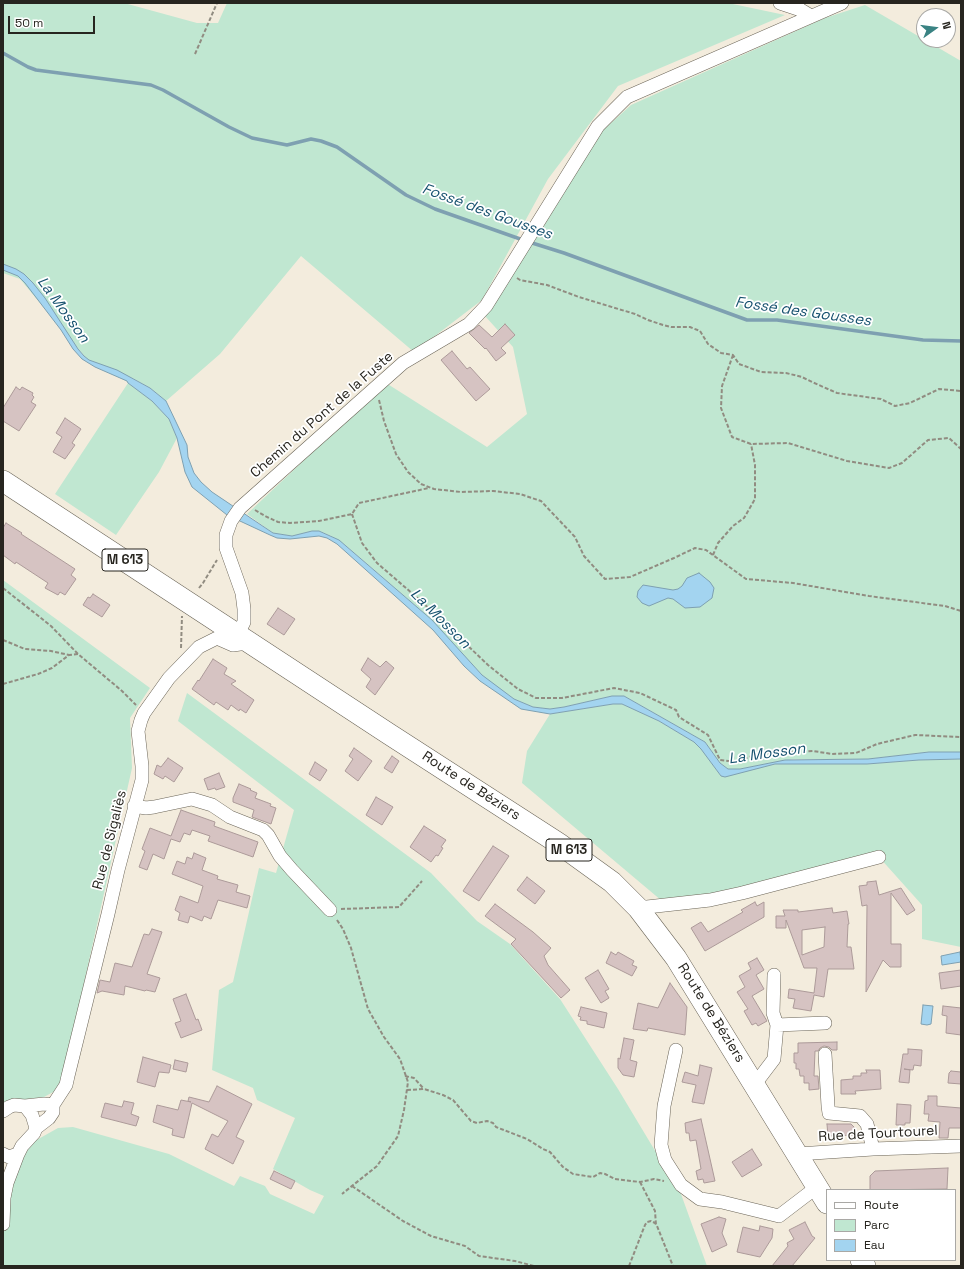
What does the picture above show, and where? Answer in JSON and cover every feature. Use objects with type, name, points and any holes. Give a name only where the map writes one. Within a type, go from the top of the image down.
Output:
[{"type":"main road","name":"Route de Béziers","points":[[3,481],[558,843],[612,882],[638,908],[676,958],[822,1195]]},
{"type":"street","points":[[780,3],[801,10],[811,16]]},
{"type":"street","name":"Chemin du Pont de la Fuste","points":[[226,548],[226,535],[231,521],[243,506],[403,364],[469,324],[486,306],[598,126],[627,97],[842,3]]},
{"type":"street","points":[[226,548],[242,593],[244,609],[242,637]]},
{"type":"street","name":"Rue de Sigaliès","points":[[3,1216],[4,1198],[18,1154],[22,1146],[34,1133],[36,1128],[49,1118],[53,1112],[53,1105],[66,1085],[118,870],[142,780],[138,731],[144,712],[169,678],[199,647],[217,638],[233,645],[240,644],[242,637]]},
{"type":"street","points":[[134,806],[146,808],[154,807],[192,798],[212,805],[230,817],[263,830],[268,835],[280,856],[330,910]]},
{"type":"street","points":[[638,908],[710,900],[879,857]]},
{"type":"street","points":[[755,1084],[774,1059],[777,1025],[773,1013],[774,975]]},
{"type":"street","points":[[777,1025],[825,1023]]},
{"type":"street","points":[[676,1050],[664,1106],[661,1145],[665,1160],[681,1185],[700,1199],[722,1202],[779,1216],[822,1195]]},
{"type":"street","points":[[825,1054],[829,1113],[860,1116],[867,1124],[873,1149]]},
{"type":"street","points":[[3,1111],[14,1105],[53,1105]]},
{"type":"street","points":[[25,1106],[32,1115],[36,1128]]},
{"type":"street","name":"Rue de Tourtourel","points":[[798,1154],[873,1149],[961,1146]]},
{"type":"street","points":[[3,1154],[10,1157],[18,1154]]},
{"type":"path","points":[[195,54],[217,3]]},
{"type":"path","points":[[508,272],[520,280],[547,285],[671,327],[690,327],[700,331],[708,344],[721,352],[733,355],[739,364],[761,372],[786,373],[802,377],[837,393],[881,399],[895,406],[910,403],[939,389],[961,391]]},
{"type":"path","points":[[733,355],[722,386],[721,408],[732,437],[751,444],[788,442],[847,461],[890,468],[902,463],[928,440],[949,438],[961,449]]},
{"type":"path","points":[[376,387],[384,421],[396,454],[408,472],[421,484],[430,488],[461,492],[493,490],[520,494],[541,501],[575,537],[584,556],[605,579],[630,577],[695,548],[706,550],[746,579],[793,583],[869,596],[945,606],[961,611]]},
{"type":"path","points":[[713,555],[718,543],[744,518],[755,499],[755,465],[751,444]]},
{"type":"path","points":[[243,506],[278,522],[290,523],[319,521],[352,514],[359,503],[430,488]]},
{"type":"path","points":[[352,514],[362,543],[377,563],[421,601],[488,665],[518,689],[536,698],[562,698],[614,688],[640,693],[676,710],[679,717],[708,735],[720,760],[736,762],[759,753],[814,751],[832,754],[856,753],[877,744],[915,735],[961,737]]},
{"type":"path","points":[[199,588],[221,552],[226,548]]},
{"type":"path","points":[[3,588],[51,626],[78,654],[122,691],[144,712]]},
{"type":"path","points":[[182,665],[182,617],[184,611]]},
{"type":"path","points":[[3,640],[25,649],[78,654]]},
{"type":"path","points":[[3,684],[38,674],[52,668],[69,654]]},
{"type":"path","points":[[330,910],[399,907],[422,882]]},
{"type":"path","points":[[330,910],[343,929],[351,948],[368,1009],[384,1037],[400,1059],[408,1082],[398,1136],[377,1166],[342,1194]]},
{"type":"path","points":[[406,1076],[414,1078],[424,1089]]},
{"type":"path","points":[[407,1090],[424,1089],[453,1100],[471,1121],[477,1123],[487,1120],[493,1123],[496,1127],[527,1139],[550,1152],[563,1167],[572,1174],[593,1177],[600,1173],[606,1174],[615,1179],[640,1182],[654,1179],[681,1185]]},
{"type":"path","points":[[640,1182],[655,1211],[657,1226],[673,1266]]},
{"type":"path","points":[[352,1186],[403,1221],[432,1236],[465,1246],[480,1256],[515,1261],[534,1266]]},
{"type":"path","points":[[629,1266],[647,1222],[651,1221],[657,1226]]},
{"type":"path","points":[[553,1266],[563,1266]]},
{"type":"green space","points":[[3,3],[124,3],[197,23],[218,23],[227,3],[728,3],[785,15],[618,86],[548,179],[482,300],[414,352],[301,256],[220,354],[166,401],[150,388],[132,378],[128,382],[91,364],[20,279],[3,273]]},
{"type":"green space","points":[[865,5],[916,35],[916,48],[939,48],[961,61],[961,752],[929,752],[868,759],[794,759],[740,769],[728,769],[720,763],[705,742],[624,696],[612,696],[550,709],[533,707],[514,699],[489,682],[457,649],[432,620],[345,545],[331,536],[319,531],[312,531],[292,536],[273,533],[247,514],[386,383],[487,447],[527,414],[513,347],[485,316],[542,229],[600,133],[631,105],[825,18]]},
{"type":"green space","points":[[128,383],[152,401],[169,419],[177,438],[159,472],[116,535],[55,494]]},
{"type":"green space","points":[[3,580],[150,688],[130,718],[132,768],[63,1074],[57,1090],[44,1097],[3,1102]]},
{"type":"green space","points":[[187,693],[431,873],[477,921],[510,944],[560,999],[618,1089],[681,1194],[707,1266],[3,1266],[3,1183],[11,1191],[19,1163],[33,1142],[58,1128],[73,1127],[169,1154],[234,1186],[240,1176],[265,1186],[270,1194],[314,1214],[324,1196],[310,1190],[273,1169],[295,1118],[257,1100],[253,1088],[212,1070],[219,990],[233,982],[259,868],[276,873],[294,810],[178,721]]},
{"type":"green space","points":[[613,704],[622,704],[636,710],[659,721],[694,742],[701,748],[721,776],[775,764],[867,764],[919,760],[961,759],[961,947],[922,939],[922,905],[879,857],[710,897],[662,901],[522,783],[527,751],[550,714]]},
{"type":"water","points":[[3,264],[24,274],[33,283],[45,298],[84,356],[89,360],[117,370],[150,388],[166,401],[187,445],[188,457],[194,473],[212,492],[273,533],[292,536],[312,531],[319,531],[339,540],[432,620],[482,675],[514,699],[533,707],[550,709],[612,696],[624,696],[705,742],[720,763],[728,769],[740,769],[785,760],[868,759],[929,752],[961,752],[961,759],[919,760],[867,764],[775,764],[725,777],[721,776],[694,742],[659,721],[622,704],[613,704],[550,714],[521,709],[480,681],[464,666],[433,630],[337,544],[327,538],[319,536],[290,539],[277,538],[227,515],[192,487],[185,472],[177,438],[169,419],[152,401],[127,381],[95,367],[82,359],[25,283],[18,276],[3,270]]},
{"type":"water","points":[[699,573],[710,582],[714,588],[712,598],[700,607],[685,608],[673,599],[668,598],[649,606],[642,603],[637,597],[638,591],[643,585],[673,590],[678,589],[687,578]]},
{"type":"water","points":[[960,952],[961,962],[942,965],[941,956]]},
{"type":"water","points":[[923,1005],[933,1006],[931,1024],[921,1024]]},
{"type":"building","points":[[505,324],[515,335],[501,348],[506,353],[496,361],[486,348],[485,349],[469,333],[479,325],[492,337]]},
{"type":"building","points":[[452,351],[467,369],[470,367],[490,389],[476,401],[441,360]]},
{"type":"building","points":[[16,387],[20,390],[22,387],[33,393],[32,395],[34,397],[31,402],[36,405],[19,431],[3,421],[3,408]]},
{"type":"building","points":[[65,418],[81,429],[72,443],[75,445],[65,459],[53,452],[62,437],[56,433]]},
{"type":"building","points":[[6,523],[75,569],[71,575],[76,579],[65,595],[60,592],[58,595],[45,588],[48,583],[16,562],[15,564],[3,555],[3,528]]},
{"type":"building","points":[[93,594],[110,605],[102,617],[83,605],[88,597],[90,598]]},
{"type":"building","points":[[278,608],[295,619],[284,635],[267,624]]},
{"type":"building","points":[[368,658],[380,667],[386,661],[394,668],[375,695],[366,687],[371,679],[361,670]]},
{"type":"building","points":[[213,659],[227,668],[224,674],[236,681],[231,684],[254,700],[246,713],[240,709],[239,711],[231,705],[228,710],[216,702],[214,705],[192,689]]},
{"type":"building","points":[[354,748],[372,761],[358,781],[345,771],[353,759],[349,756]]},
{"type":"building","points":[[392,756],[399,761],[392,773],[384,768]]},
{"type":"building","points":[[168,758],[183,768],[174,782],[165,776],[163,779],[154,774],[157,765],[161,767]]},
{"type":"building","points":[[315,762],[327,770],[320,781],[309,774]]},
{"type":"building","points":[[219,773],[225,787],[216,790],[215,788],[208,790],[204,779]]},
{"type":"building","points":[[239,784],[257,793],[255,798],[271,804],[270,806],[276,808],[271,824],[252,817],[254,810],[233,802],[233,798]]},
{"type":"building","points":[[376,797],[393,807],[382,825],[366,815]]},
{"type":"building","points":[[181,810],[215,822],[214,826],[258,842],[253,857],[208,841],[210,836],[192,830],[190,835],[184,833],[180,842],[171,839],[164,859],[153,854],[147,870],[139,867],[145,851],[142,849],[150,828],[171,836]]},
{"type":"building","points":[[424,826],[446,840],[441,847],[443,848],[438,856],[436,855],[431,862],[410,847]]},
{"type":"building","points":[[493,846],[509,856],[479,901],[463,891]]},
{"type":"building","points":[[194,853],[206,858],[202,870],[218,876],[217,879],[238,885],[236,892],[250,896],[247,908],[218,900],[211,919],[204,916],[202,921],[190,916],[188,923],[178,920],[180,913],[175,910],[180,896],[198,903],[203,886],[172,874],[177,861],[185,864],[187,857],[192,859]]},
{"type":"building","points":[[527,877],[545,891],[535,904],[517,890]]},
{"type":"building","points":[[876,881],[879,895],[901,888],[915,910],[907,915],[891,893],[891,944],[901,944],[901,967],[890,967],[883,960],[866,992],[867,905],[862,906],[859,886],[867,885],[867,882]]},
{"type":"building","points":[[755,902],[757,906],[764,902],[764,917],[705,951],[691,928],[701,922],[708,932],[743,912],[741,910]]},
{"type":"building","points":[[495,904],[533,932],[551,948],[544,956],[548,965],[570,990],[561,998],[511,944],[516,939],[485,916]]},
{"type":"building","points":[[832,908],[833,913],[847,911],[849,924],[847,947],[851,947],[854,969],[828,969],[824,997],[814,995],[811,1011],[793,1008],[795,999],[788,998],[789,989],[814,993],[817,968],[804,968],[786,920],[786,928],[776,928],[776,916],[785,916],[783,910],[798,910],[798,912]],"holes":[[[825,927],[824,947],[802,955],[802,930]]]},
{"type":"building","points":[[152,929],[162,932],[147,974],[160,978],[155,992],[125,986],[124,995],[102,991],[97,993],[100,980],[110,982],[115,963],[132,967],[144,934],[149,935]]},
{"type":"building","points":[[611,952],[616,955],[618,952],[634,961],[632,965],[637,967],[632,976],[606,963]]},
{"type":"building","points":[[757,958],[764,970],[756,975],[764,989],[752,996],[767,1021],[758,1026],[756,1023],[752,1025],[744,1011],[748,1009],[737,992],[745,987],[739,976],[751,969],[748,963]]},
{"type":"building","points":[[598,970],[609,989],[605,991],[609,998],[601,1003],[585,978]]},
{"type":"building","points":[[961,970],[961,986],[941,989],[939,973]]},
{"type":"building","points":[[670,983],[687,1007],[685,1035],[648,1028],[647,1031],[633,1029],[638,1003],[658,1008]]},
{"type":"building","points":[[186,994],[196,1020],[198,1019],[202,1030],[181,1038],[175,1023],[181,1021],[173,999]]},
{"type":"building","points":[[943,1006],[961,1008],[961,1035],[946,1033],[947,1016],[942,1015]]},
{"type":"building","points":[[581,1007],[607,1013],[604,1028],[587,1024],[587,1021],[580,1020],[581,1017],[578,1016]]},
{"type":"building","points":[[624,1038],[634,1040],[630,1060],[637,1062],[634,1077],[623,1075],[618,1068],[618,1058],[620,1059]]},
{"type":"building","points":[[837,1042],[837,1050],[832,1050],[829,1047],[824,1046],[818,1051],[815,1051],[814,1076],[818,1076],[819,1089],[809,1090],[809,1083],[804,1083],[804,1076],[800,1076],[799,1069],[796,1069],[796,1063],[794,1063],[794,1053],[798,1053],[798,1043]]},
{"type":"building","points":[[908,1049],[922,1050],[921,1066],[914,1065],[913,1070],[904,1069],[910,1070],[909,1083],[899,1082],[903,1054],[908,1054]]},
{"type":"building","points":[[143,1057],[171,1065],[169,1073],[159,1072],[155,1087],[137,1082]]},
{"type":"building","points":[[175,1060],[188,1063],[186,1072],[173,1069]]},
{"type":"building","points":[[700,1065],[712,1068],[704,1104],[692,1102],[696,1085],[682,1082],[685,1072],[698,1076]]},
{"type":"building","points":[[866,1070],[880,1070],[881,1089],[855,1091],[856,1094],[841,1094],[841,1080],[853,1079],[853,1076],[861,1076],[861,1073],[867,1073]]},
{"type":"building","points":[[951,1071],[961,1072],[961,1084],[948,1083],[949,1073]]},
{"type":"building","points":[[217,1086],[252,1104],[236,1137],[244,1141],[233,1164],[205,1149],[212,1134],[218,1137],[228,1121],[192,1103],[184,1138],[172,1135],[173,1129],[153,1122],[157,1105],[178,1110],[181,1100],[191,1102],[188,1101],[189,1097],[209,1102]]},
{"type":"building","points":[[928,1096],[937,1096],[937,1106],[961,1108],[961,1128],[949,1128],[948,1138],[939,1138],[940,1122],[928,1121],[929,1114],[924,1114],[925,1101],[928,1100]]},
{"type":"building","points":[[124,1101],[134,1103],[131,1114],[139,1117],[136,1126],[101,1117],[105,1103],[122,1107]]},
{"type":"building","points":[[897,1104],[911,1105],[910,1123],[905,1123],[905,1125],[896,1125]]},
{"type":"building","points":[[701,1119],[715,1181],[704,1183],[703,1179],[698,1180],[696,1171],[701,1169],[696,1140],[690,1141],[689,1133],[686,1133],[685,1123]]},
{"type":"building","points":[[827,1124],[851,1124],[854,1127],[854,1135],[828,1136]]},
{"type":"building","points":[[752,1149],[762,1165],[742,1177],[732,1162]]},
{"type":"building","points":[[948,1168],[947,1189],[870,1189],[870,1176],[875,1171]]},
{"type":"building","points":[[274,1171],[295,1181],[291,1189],[270,1179]]},
{"type":"building","points":[[719,1217],[726,1219],[722,1233],[727,1245],[712,1252],[701,1224]]},
{"type":"building","points":[[805,1222],[812,1236],[815,1238],[792,1266],[772,1266],[788,1246],[787,1243],[794,1239],[789,1230]]},
{"type":"building","points":[[760,1226],[773,1229],[772,1238],[760,1257],[737,1252],[743,1227],[759,1231]]},
{"type":"waterway","name":"Fossé des Gousses","points":[[3,53],[36,70],[151,85],[252,138],[287,145],[311,139],[321,141],[337,147],[406,195],[435,209],[523,240]]},
{"type":"waterway","name":"Fossé des Gousses","points":[[529,242],[564,253],[747,320],[777,320],[923,340],[961,341]]},
{"type":"water label","name":"La Mosson","points":[[63,310]]},
{"type":"water label","name":"La Mosson","points":[[440,619]]},
{"type":"water label","name":"La Mosson","points":[[767,754]]}]
